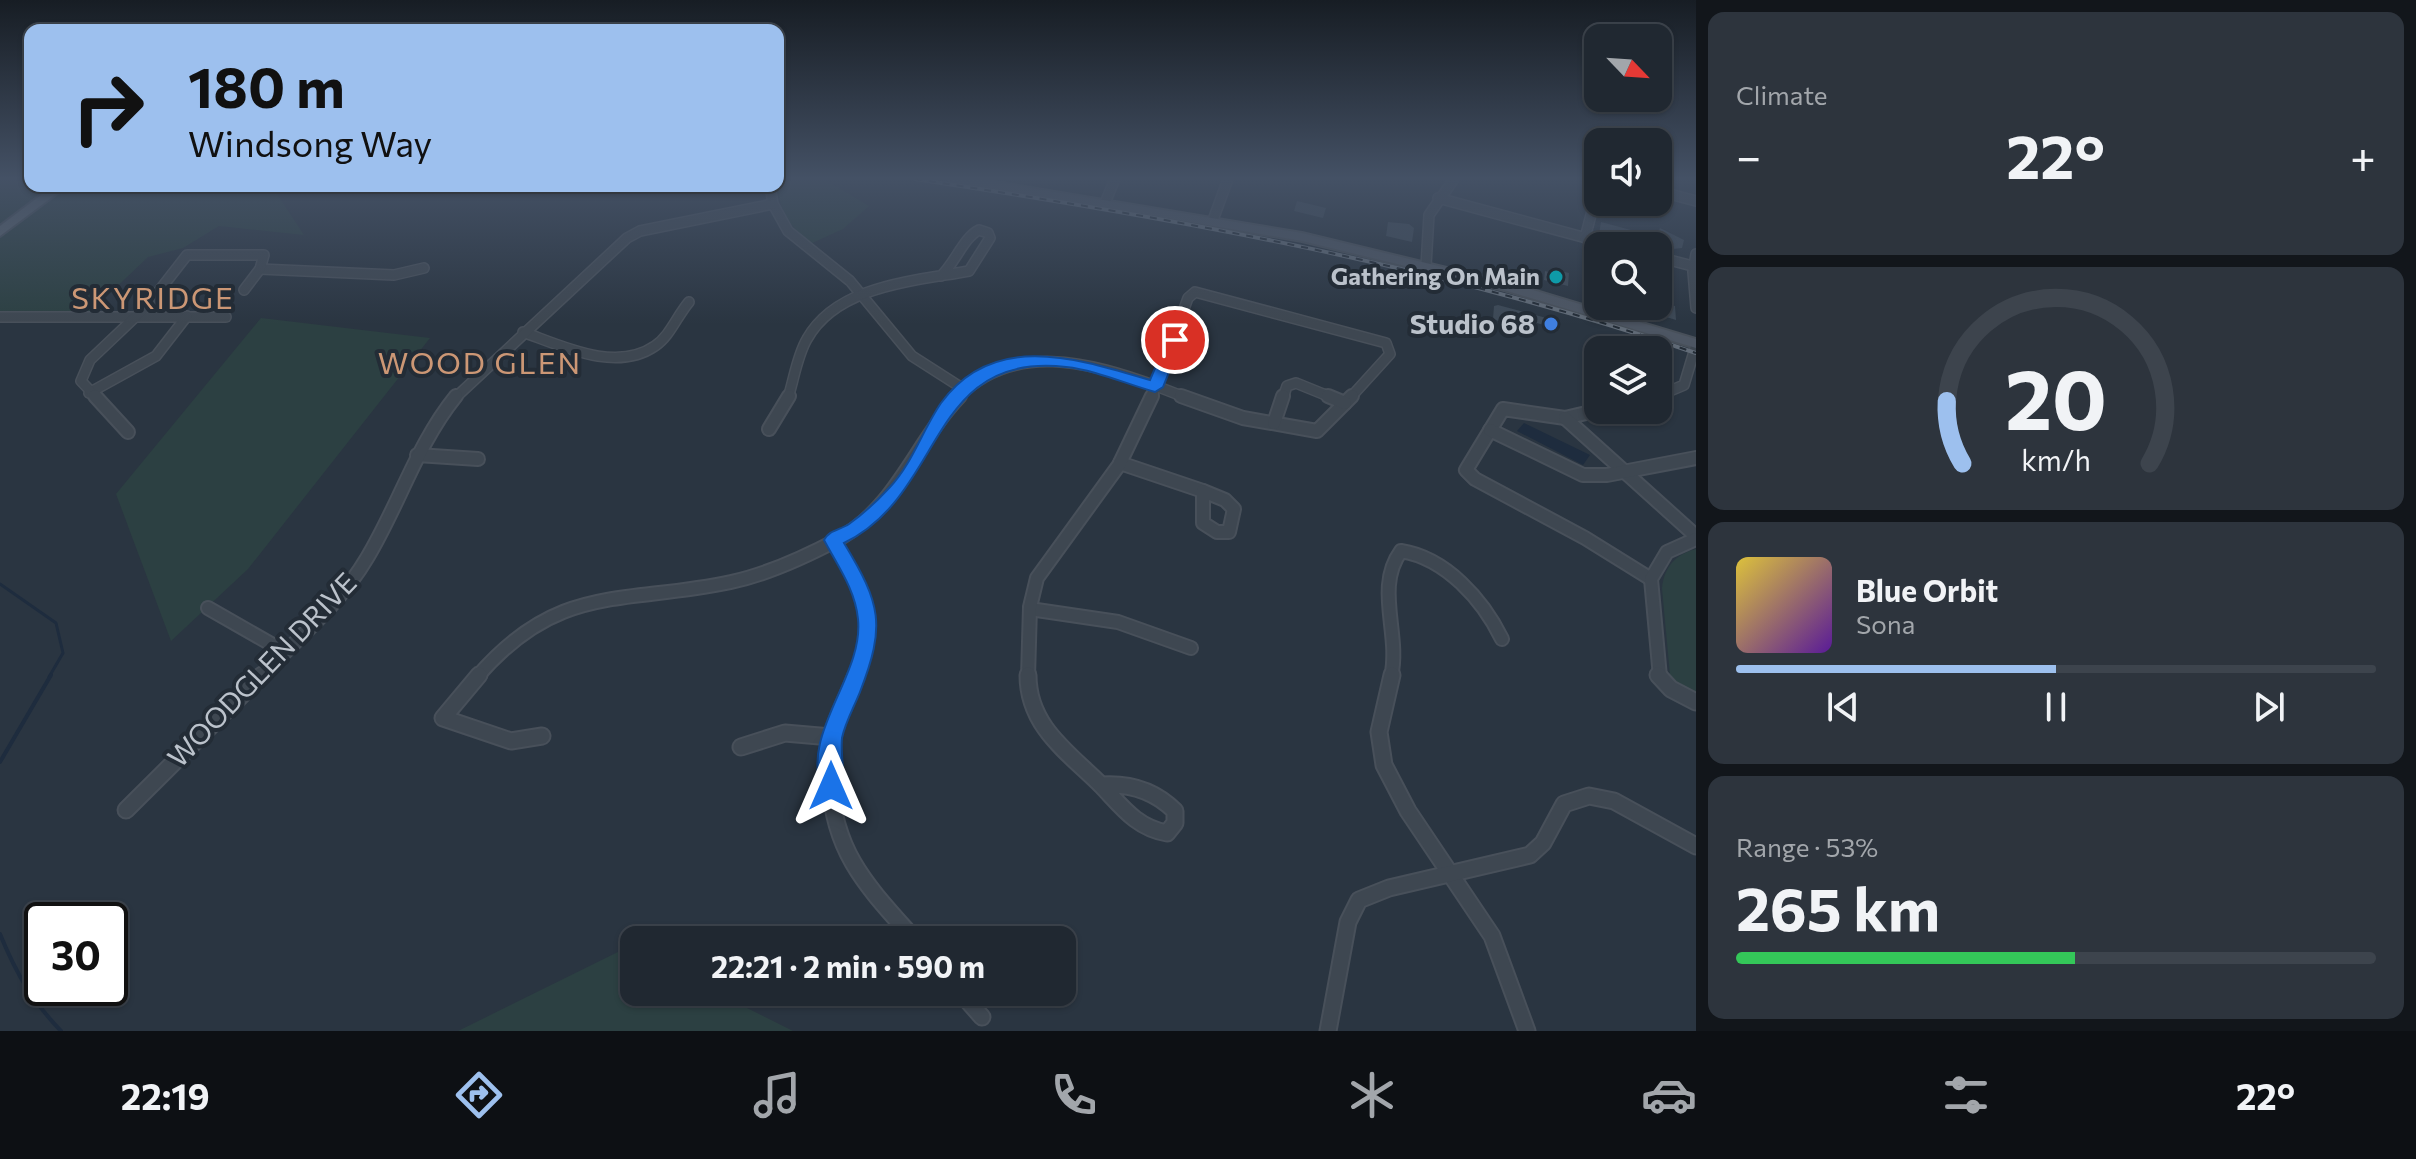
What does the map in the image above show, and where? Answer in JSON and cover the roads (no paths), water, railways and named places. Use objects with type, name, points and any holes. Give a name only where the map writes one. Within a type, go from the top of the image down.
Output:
[{"type":"main road","points":[[1246,227],[1426,266],[1590,310],[1696,344]]},
{"type":"street","name":"WOODGLEN DRIVE","points":[[126,810],[339,598],[368,557],[417,455],[443,410],[590,269],[640,231],[659,227]]},
{"type":"street","points":[[786,227],[863,295],[902,346],[921,364],[962,388]]},
{"type":"street","points":[[1426,266],[1427,227]]},
{"type":"street","points":[[1545,227],[1584,238]]},
{"type":"street","points":[[769,429],[788,398],[811,332],[832,309],[863,295],[957,275],[973,268],[990,235],[979,230],[970,234],[955,263],[941,276]]},
{"type":"street","points":[[1696,254],[1696,308]]},
{"type":"street","points":[[128,432],[81,381],[90,360],[137,316],[187,255],[264,255],[260,269],[244,290]]},
{"type":"street","points":[[1672,260],[1695,266]]},
{"type":"street","points":[[260,269],[394,275],[424,268]]},
{"type":"street","points":[[542,736],[511,741],[443,718],[505,647],[550,615],[616,597],[733,582],[855,530],[898,490],[962,388],[991,369],[1030,361],[1068,361],[1155,387],[1236,416],[1317,431],[1383,365],[1390,354],[1386,343],[1209,293],[1195,292],[1188,298],[1168,361],[1155,387],[1120,463],[1071,525],[1038,577],[1030,609],[1030,697],[1061,754],[1101,785],[1130,816],[1153,833],[1167,833],[1175,823],[1175,811],[1160,797],[1124,785],[1101,785]]},
{"type":"street","points":[[523,332],[595,355],[646,353],[658,344],[689,302]]},
{"type":"street","points":[[0,310],[134,312],[137,316]]},
{"type":"street","points":[[89,393],[156,356],[187,316]]},
{"type":"street","points":[[0,317],[226,317]]},
{"type":"street","points":[[1690,387],[1696,344]]},
{"type":"street","points":[[1274,423],[1287,386],[1296,383],[1345,403]]},
{"type":"street","points":[[1584,414],[1565,418],[1503,409],[1467,465],[1469,475],[1577,533],[1651,579]]},
{"type":"street","points":[[1565,418],[1696,537],[1667,551],[1654,568],[1651,579],[1657,673],[1671,689],[1696,702]]},
{"type":"street","points":[[1490,430],[1572,472],[1596,476],[1696,458]]},
{"type":"street","points":[[417,455],[478,459]]},
{"type":"street","points":[[1120,463],[1203,491]]},
{"type":"street","points":[[833,540],[858,582],[869,621],[863,658],[831,737],[831,786],[838,837],[870,889],[903,926]]},
{"type":"street","points":[[1502,639],[1484,607],[1467,588],[1417,550],[1401,551],[1387,573],[1396,650],[1377,718],[1380,749],[1405,807],[1487,924],[1507,967],[1527,1031]]},
{"type":"street","points":[[208,608],[285,652]]},
{"type":"street","points":[[1030,609],[1118,622],[1191,648]]},
{"type":"street","points":[[741,747],[768,733],[809,733],[831,737]]},
{"type":"street","points":[[1328,1031],[1348,922],[1359,900],[1389,888],[1530,855],[1543,843],[1564,804],[1589,796],[1614,801],[1696,846]]},
{"type":"street","points":[[972,1006],[982,1017]]},
{"type":"water","points":[[1524,423],[1590,455],[1583,465],[1517,431]]},
{"type":"waterway","points":[[0,584],[56,623],[63,653],[49,677]]},
{"type":"waterway","points":[[0,762],[51,675]]},
{"type":"waterway","points":[[0,934],[26,986],[61,1031]]},
{"type":"railway","points":[[1201,227],[1407,270],[1600,322],[1696,353]]},
{"type":"place","name":"Gathering On Main","points":[[1556,277]]},
{"type":"place","name":"Studio 68","points":[[1551,324]]},
{"type":"district","name":"SKYRIDGE","points":[[153,299]]},
{"type":"district","name":"WOOD GLEN","points":[[480,364]]}]
